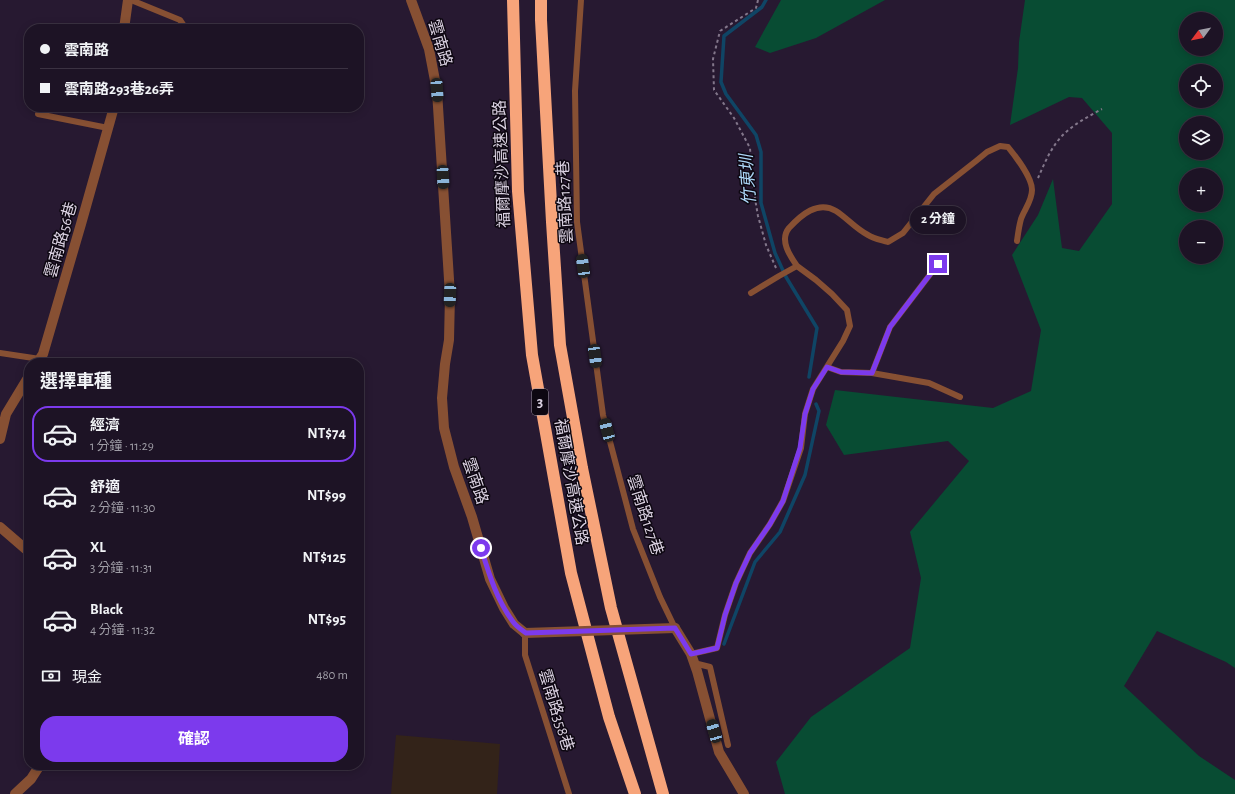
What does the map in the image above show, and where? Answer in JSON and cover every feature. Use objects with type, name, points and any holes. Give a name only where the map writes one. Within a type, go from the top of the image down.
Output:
[{"type":"highway","name":"福爾摩沙高速公路","points":[[514,0],[518,191],[532,355],[571,573],[609,717],[635,794]]},
{"type":"highway","name":"福爾摩沙高速公路","points":[[541,0],[551,214],[560,345],[582,468],[611,608],[663,794]]},
{"type":"street","points":[[125,24],[129,0]]},
{"type":"street","name":"雲南路","points":[[411,0],[429,49],[437,90],[450,295],[448,340],[442,398],[444,428],[454,467],[472,517],[490,578],[504,608],[514,624],[526,633]]},
{"type":"street","name":"雲南路56巷","points":[[41,358],[59,300],[113,112]]},
{"type":"street","points":[[0,439],[6,414],[24,384]]},
{"type":"street","points":[[0,527],[24,548]]},
{"type":"street","points":[[526,633],[675,628],[693,659],[719,752],[744,794]]},
{"type":"street","points":[[15,794],[36,770]]},
{"type":"lane","points":[[129,0],[180,20],[183,24]]},
{"type":"lane","name":"雲南路127巷","points":[[581,0],[575,91],[577,222],[603,415],[633,529],[660,597],[675,628]]},
{"type":"lane","points":[[38,114],[108,128]]},
{"type":"lane","points":[[693,659],[717,648],[725,615],[736,583],[750,553],[770,524],[783,501],[800,448],[805,414],[813,389],[843,341],[850,326],[847,310],[832,294],[798,266],[790,256],[784,242],[786,232],[796,220],[810,210],[823,206],[835,211],[868,236],[888,242],[903,233],[934,194],[987,152],[1000,146],[1008,147],[1018,158],[1028,176],[1032,190],[1029,202],[1021,220],[1017,241]]},
{"type":"lane","points":[[872,373],[890,327],[938,264]]},
{"type":"lane","points":[[751,293],[798,266]]},
{"type":"lane","name":"雲南路56巷","points":[[0,353],[24,358]]},
{"type":"lane","points":[[827,367],[841,372],[872,373],[929,383],[960,397]]},
{"type":"lane","name":"雲南路358巷","points":[[526,633],[525,654],[569,794]]},
{"type":"lane","points":[[693,659],[710,667],[728,746]]},
{"type":"path","points":[[758,0],[756,8],[720,31],[713,59],[714,90],[734,118],[750,148],[752,181],[758,216],[766,245],[779,276]]},
{"type":"path","points":[[1032,190],[1052,149],[1065,133],[1081,121],[1102,109]]},
{"type":"shaded area","points":[[396,735],[500,744],[497,794],[391,794]]},
{"type":"green space","points":[[781,0],[885,0],[816,38],[770,53],[755,47]]},
{"type":"green space","points":[[1025,0],[1235,0],[1235,668],[1226,662],[1157,631],[1124,686],[1199,756],[1235,780],[1235,794],[785,794],[776,762],[811,717],[910,648],[921,578],[910,532],[969,461],[948,441],[844,455],[826,425],[835,390],[993,408],[1031,391],[1041,330],[1012,255],[1038,215],[1053,179],[1062,248],[1079,251],[1112,204],[1112,133],[1082,98],[1069,97],[1010,125],[1018,68],[1019,42]]},
{"type":"waterway","name":"竹東圳","points":[[766,0],[762,7],[724,36],[721,82],[726,94],[756,135],[761,152],[761,203],[775,253],[786,277],[817,328],[809,377]]},
{"type":"waterway","name":"竹東圳","points":[[724,644],[755,562],[780,532],[805,475],[819,411],[816,404]]},
{"type":"route","points":[[481,548],[490,578],[504,608],[514,624],[526,633],[675,628],[691,654],[717,648],[725,615],[736,583],[750,553],[770,524],[783,501],[800,448],[805,414],[813,389],[827,367],[841,372],[872,373],[890,327],[938,264]]}]
